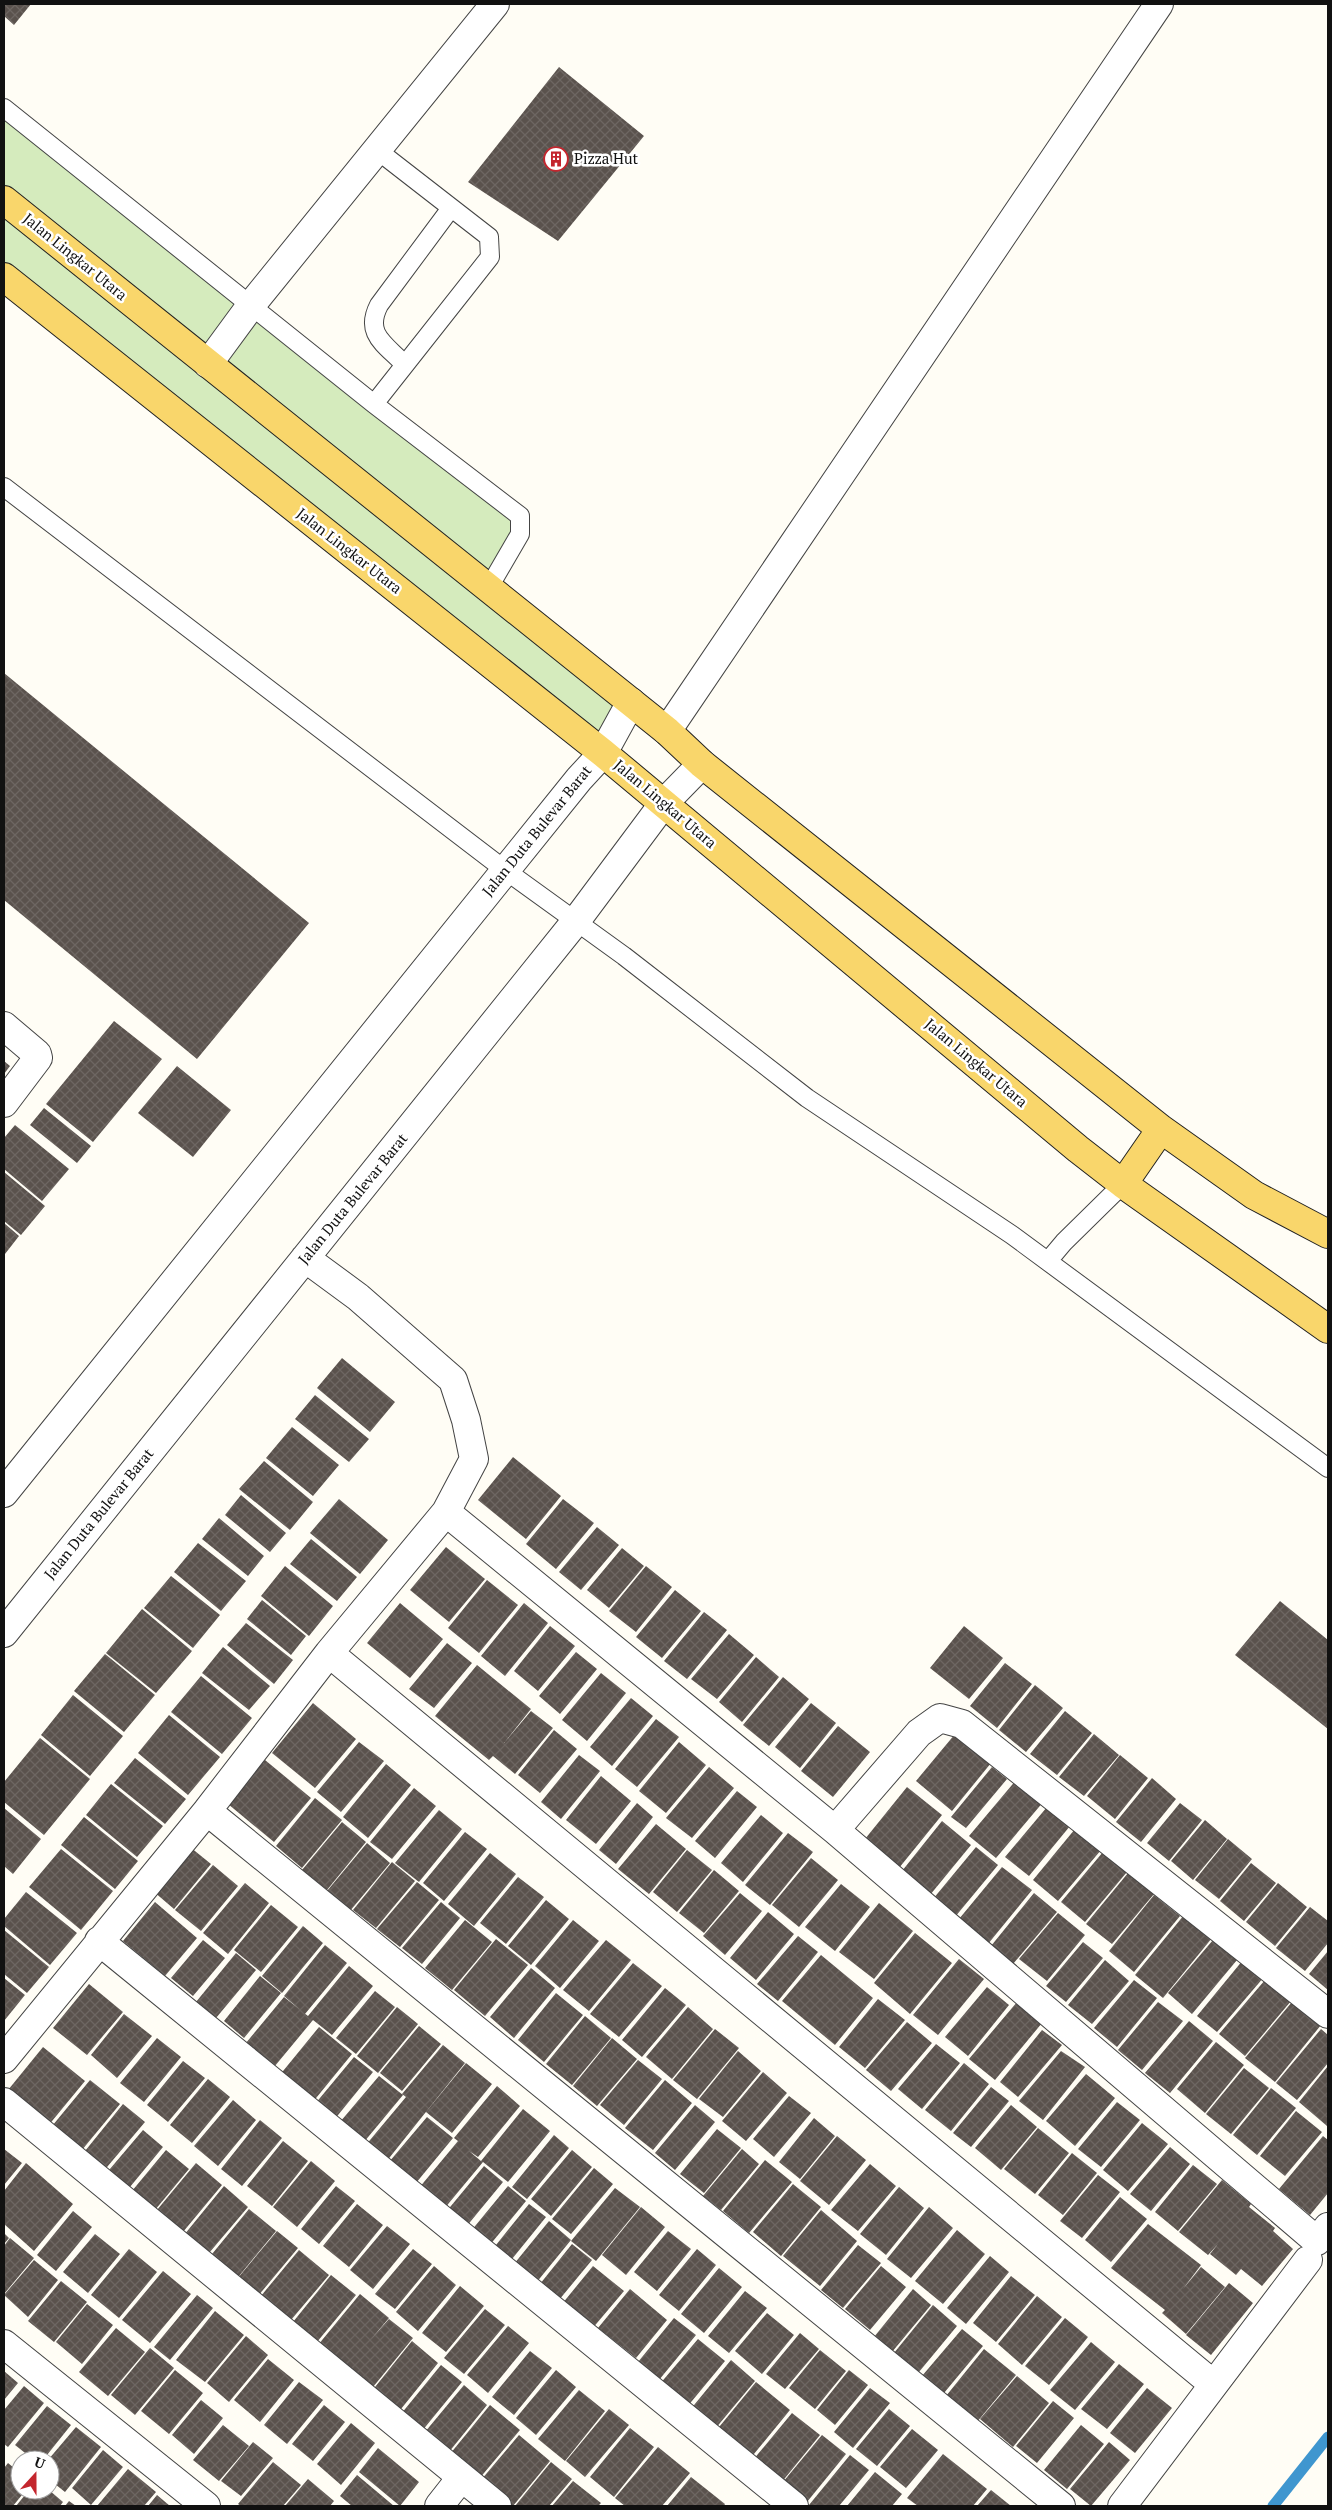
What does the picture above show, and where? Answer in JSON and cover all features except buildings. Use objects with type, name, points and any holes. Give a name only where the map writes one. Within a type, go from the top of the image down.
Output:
[{"type":"main road","name":"Jalan Lingkar Utara","points":[[4,200],[667,731],[702,764],[1161,1129],[1254,1195],[1328,1234]]},
{"type":"main road","name":"Jalan Lingkar Utara","points":[[4,277],[603,753],[1123,1184],[1328,1329]]},
{"type":"main road","points":[[1123,1184],[1161,1129]]},
{"type":"street","points":[[208,364],[252,304],[494,4]]},
{"type":"street","points":[[667,731],[1158,4]]},
{"type":"street","name":"Jalan Duta Bulevar Barat","points":[[4,1493],[578,779],[603,753],[631,702]]},
{"type":"street","name":"Jalan Duta Bulevar Barat","points":[[4,1632],[576,921],[664,804],[702,764]]},
{"type":"street","points":[[4,1026],[37,1054],[38,1058],[4,1102]]},
{"type":"street","points":[[4,2059],[206,1811],[329,1653],[446,1512],[474,1459],[466,1420],[453,1380],[358,1297],[305,1258]]},
{"type":"street","points":[[446,1512],[835,1830],[1317,2241],[1328,2227]]},
{"type":"street","points":[[329,1653],[1213,2384]]},
{"type":"street","points":[[835,1830],[919,1733],[940,1718],[962,1724],[1328,2014]]},
{"type":"street","points":[[206,1811],[1061,2506]]},
{"type":"street","points":[[99,1941],[794,2506]]},
{"type":"street","points":[[4,2102],[497,2506]]},
{"type":"street","points":[[1122,2506],[1308,2260]]},
{"type":"street","points":[[4,2344],[206,2506]]},
{"type":"street","points":[[438,2506],[461,2478]]},
{"type":"lane","points":[[4,108],[252,304],[374,404],[520,516],[520,534],[488,589]]},
{"type":"lane","points":[[374,404],[490,257],[489,237],[377,150]]},
{"type":"lane","points":[[404,364],[374,332],[372,318],[379,305],[451,208]]},
{"type":"lane","points":[[4,487],[807,1098],[1012,1235],[1328,1468]]},
{"type":"lane","points":[[1048,1261],[1064,1242],[1123,1184]]},
{"type":"green space","points":[[4,108],[520,516],[488,589],[631,702],[603,753],[4,274]]},
{"type":"waterway","points":[[1273,2506],[1328,2437]]},
{"type":"place","name":"Pizza Hut","points":[[556,159]]}]
